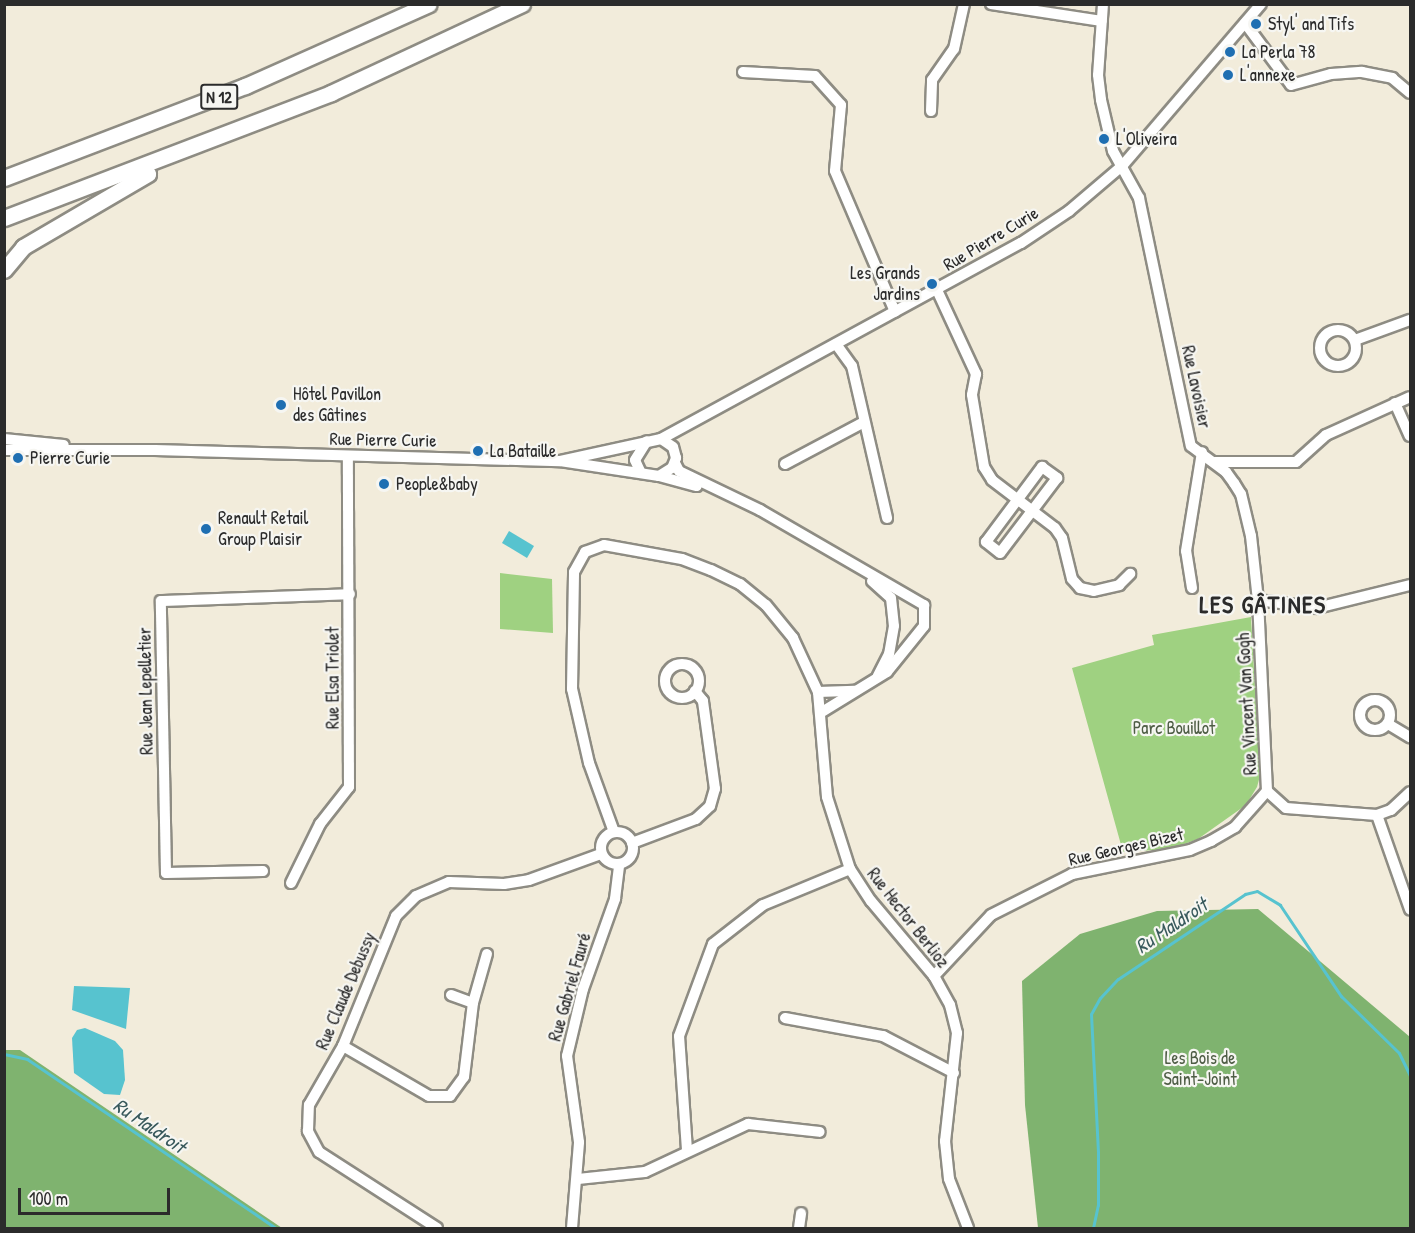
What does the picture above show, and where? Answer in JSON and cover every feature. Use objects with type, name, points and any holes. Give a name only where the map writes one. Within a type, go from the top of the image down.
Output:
[{"type":"highway","name":"N 12","points":[[4,178],[245,86],[429,4]]},
{"type":"highway","name":"N 12","points":[[4,218],[185,152],[331,93],[522,4]]},
{"type":"highway","points":[[4,270],[23,247],[185,152]]},
{"type":"street","points":[[931,111],[932,80],[954,49],[964,4]]},
{"type":"street","points":[[991,4],[1102,21]]},
{"type":"street","name":"Rue Lavoisier","points":[[1103,4],[1101,100],[1113,151],[1123,165],[1138,198],[1191,446],[1215,462],[1241,494],[1253,547],[1258,600]]},
{"type":"street","name":"Rue Pierre Curie","points":[[560,461],[661,439],[937,290],[1033,235],[1123,165],[1261,4]]},
{"type":"street","points":[[1245,23],[1291,85],[1331,74],[1362,72],[1392,78],[1410,93]]},
{"type":"street","points":[[743,72],[815,76],[841,105],[835,171],[895,312]]},
{"type":"street","points":[[937,290],[976,374],[972,395],[984,467],[992,480],[1055,528],[1062,538],[1072,579],[1080,588],[1094,591],[1119,585],[1130,574]]},
{"type":"street","points":[[1355,340],[1410,320]]},
{"type":"street","points":[[836,344],[852,366],[887,518]]},
{"type":"street","points":[[1215,462],[1296,462],[1326,435],[1410,397]]},
{"type":"street","points":[[1395,403],[1410,436]]},
{"type":"street","points":[[785,464],[864,422]]},
{"type":"street","points":[[680,428],[673,447],[675,464],[679,471],[792,527],[863,572],[924,605],[926,614],[924,626],[887,672],[822,712]]},
{"type":"street","points":[[661,439],[673,447]]},
{"type":"street","name":"Rue Pierre Curie","points":[[4,440],[97,449]]},
{"type":"street","points":[[641,473],[634,460],[647,441]]},
{"type":"street","name":"Rue Pierre Curie","points":[[4,450],[97,449],[560,461],[659,476],[712,489]]},
{"type":"street","points":[[1192,588],[1186,551],[1202,452]]},
{"type":"street","name":"Rue Elsa Triolet","points":[[291,883],[320,824],[348,787],[350,594],[348,456]]},
{"type":"street","points":[[659,476],[669,472],[675,464]]},
{"type":"street","points":[[1042,467],[1057,478],[1032,511],[1000,553],[986,542],[1042,467]]},
{"type":"street","name":"Rue Hector Berlioz","points":[[614,832],[580,734],[572,689],[574,572],[585,552],[604,545],[682,559],[740,584],[766,605],[793,638],[818,692],[822,712],[827,797],[849,869],[871,901],[934,976],[950,1005],[957,1033],[945,1141],[951,1186],[968,1228]]},
{"type":"street","points":[[863,572],[891,598],[894,626],[889,654],[875,681]]},
{"type":"street","points":[[1258,600],[1317,608],[1410,585]]},
{"type":"street","name":"Rue Jean Lepelletier","points":[[263,870],[166,873],[160,601],[350,594]]},
{"type":"street","name":"Rue Vincent Van Gogh","points":[[1258,600],[1267,791],[1286,808],[1377,816]]},
{"type":"street","points":[[632,843],[696,819],[710,806],[715,789],[703,701],[695,691]]},
{"type":"street","points":[[818,692],[855,691]]},
{"type":"street","points":[[1388,724],[1410,737]]},
{"type":"street","name":"Rue Georges Bizet","points":[[934,976],[992,915],[1072,874],[1190,850],[1211,841],[1235,826],[1267,791]]},
{"type":"street","points":[[1410,792],[1391,810],[1377,816],[1410,909]]},
{"type":"street","points":[[614,832],[623,833],[632,843],[631,857],[620,865],[610,864],[601,854],[601,842],[614,832]]},
{"type":"street","name":"Rue Claude Debussy","points":[[437,1228],[328,1161],[312,1142],[308,1131],[309,1105],[343,1046],[396,916],[416,896],[449,882],[504,884],[529,880],[601,854]]},
{"type":"street","name":"Rue Gabriel Fauré","points":[[572,1228],[578,1179],[579,1142],[567,1056],[583,989],[615,899],[620,865]]},
{"type":"street","points":[[687,1150],[679,1036],[713,945],[763,905],[849,869]]},
{"type":"street","points":[[343,1046],[429,1096],[450,1096],[464,1077],[473,1003],[488,954]]},
{"type":"street","points":[[451,996],[473,1003]]},
{"type":"street","points":[[785,1018],[883,1036],[954,1073]]},
{"type":"street","points":[[578,1179],[645,1172],[687,1150],[748,1124],[820,1132]]},
{"type":"street","points":[[799,1228],[801,1213]]},
{"type":"green space","points":[[500,573],[552,579],[553,633],[500,629]]},
{"type":"green space","name":"Parc Bouillot","points":[[1251,617],[1260,776],[1257,787],[1246,805],[1198,839],[1171,849],[1123,852],[1072,668],[1154,645],[1152,635]]},
{"type":"green space","name":"Les Bois de Saint-Joint","points":[[1258,909],[1410,1037],[1410,1228],[1038,1228],[1025,1105],[1022,981],[1080,934],[1157,911]]},
{"type":"green space","points":[[5,1050],[20,1050],[282,1228],[5,1228]]},
{"type":"water","points":[[509,531],[534,546],[527,558],[502,543]]},
{"type":"water","points":[[74,986],[130,988],[126,1029],[72,1010]]},
{"type":"water","points":[[85,1028],[115,1041],[123,1050],[125,1080],[120,1095],[104,1094],[74,1073],[72,1038],[77,1030]]},
{"type":"waterway","name":"Ru Maldroit","points":[[1093,1228],[1098,1205],[1098,1152],[1091,1014],[1100,998],[1118,979],[1245,894],[1257,891],[1280,905],[1341,996],[1399,1053],[1410,1076]]},
{"type":"waterway","name":"Ru Maldroit","points":[[4,1054],[27,1059],[276,1228]]},
{"type":"place","name":"Styl' and Tifs","points":[[1256,24]]},
{"type":"place","name":"La Perla 78","points":[[1230,52]]},
{"type":"place","name":"L'annexe","points":[[1228,75]]},
{"type":"place","name":"L'Oliveira","points":[[1104,139]]},
{"type":"place","name":"Les Grands Jardins","points":[[932,284]]},
{"type":"place","name":"Hôtel Pavillon des Gâtines","points":[[281,405]]},
{"type":"place","name":"La Bataille","points":[[478,451]]},
{"type":"place","name":"Pierre Curie","points":[[18,458]]},
{"type":"place","name":"People&baby","points":[[384,484]]},
{"type":"place","name":"Renault Retail Group Plaisir","points":[[206,529]]},
{"type":"district","name":"LES GÂTINES","points":[[1263,605]]}]
